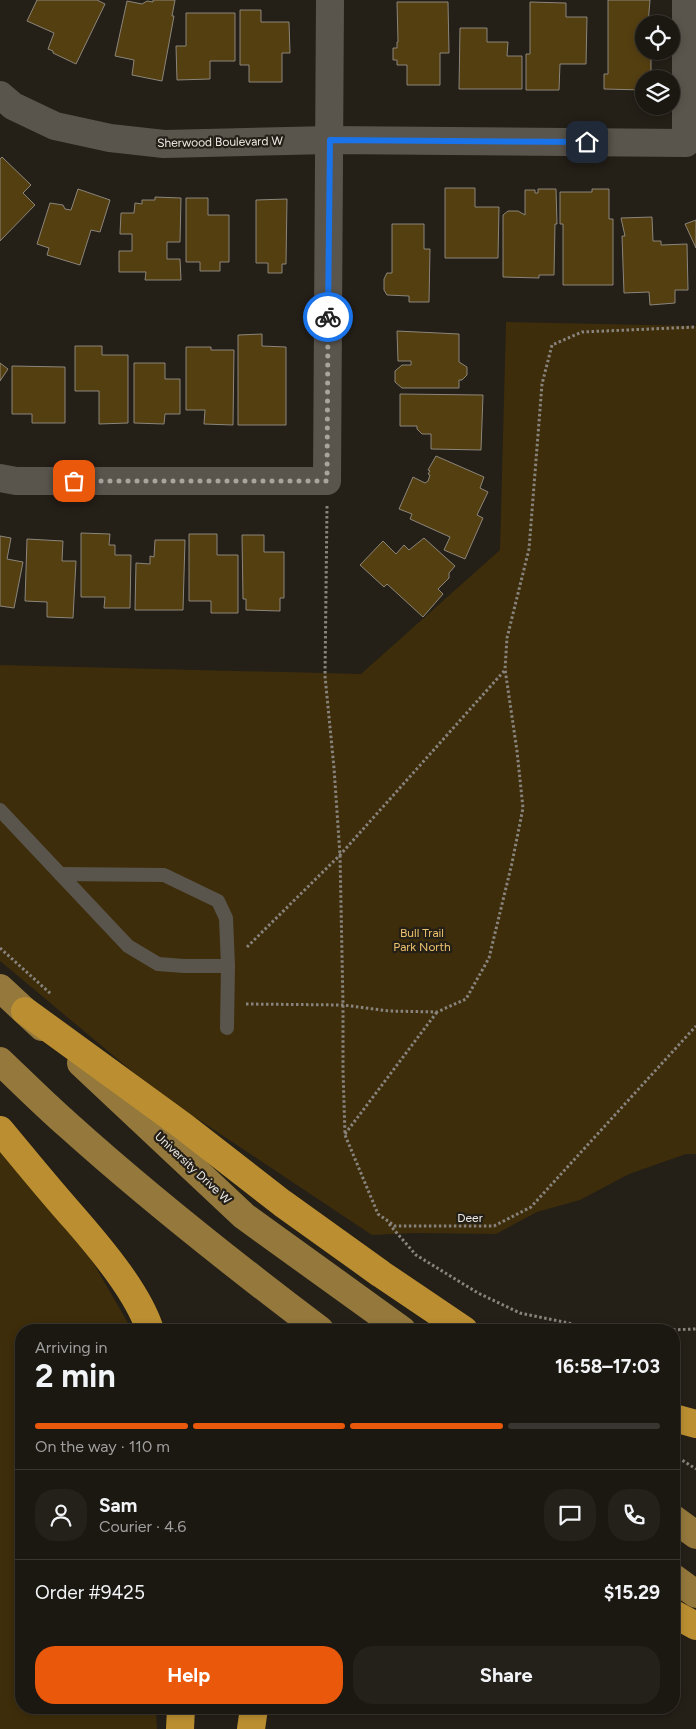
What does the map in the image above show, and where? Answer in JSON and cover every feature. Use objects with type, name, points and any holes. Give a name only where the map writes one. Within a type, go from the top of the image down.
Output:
[{"type":"highway","points":[[25,1011],[183,1126],[282,1203],[455,1324]]},
{"type":"highway","points":[[0,1130],[98,1245],[126,1284],[148,1324]]},
{"type":"highway","points":[[680,1420],[696,1424]]},
{"type":"highway","points":[[680,1617],[696,1626]]},
{"type":"highway","points":[[251,1729],[253,1714]]},
{"type":"main road","name":"University Drive W","points":[[0,988],[244,1216],[394,1324]]},
{"type":"main road","points":[[0,1061],[69,1126],[164,1207],[312,1324]]},
{"type":"main road","points":[[680,1523],[696,1535]]},
{"type":"main road","points":[[680,1582],[696,1594]]},
{"type":"street","points":[[0,478],[16,481],[327,481],[330,0]]},
{"type":"street","name":"Sherwood Boulevard W","points":[[0,95],[13,106],[55,126],[110,138],[164,144],[330,140],[686,143],[686,0]]},
{"type":"lane","points":[[0,810],[128,946],[158,964],[228,966]]},
{"type":"lane","points":[[60,874],[164,874],[218,901],[226,918],[228,966],[227,1028]]},
{"type":"path","points":[[228,1004],[344,1005],[389,1011],[437,1012],[466,999],[489,958],[523,808],[505,669],[507,638],[529,550],[542,384],[552,345],[582,332],[696,327]]},
{"type":"path","points":[[327,481],[325,676],[340,854],[345,1135],[378,1214],[384,1218],[416,1255],[478,1292],[520,1313],[574,1324]]},
{"type":"path","points":[[228,966],[340,854],[505,669]]},
{"type":"path","points":[[345,1135],[437,1012]]},
{"type":"path","name":"Deer","points":[[384,1218],[395,1226],[494,1226],[532,1207],[696,1026]]},
{"type":"path","points":[[680,1330],[696,1329]]},
{"type":"path","points":[[680,1459],[696,1470]]},
{"type":"green space","name":"Bull Trail Park North","points":[[506,322],[696,326],[696,1154],[686,1154],[629,1174],[580,1200],[537,1212],[496,1234],[414,1233],[372,1235],[157,1092],[0,961],[0,665],[361,674],[500,550]]},
{"type":"green space","points":[[0,1150],[87,1252],[129,1324],[15,1324],[15,1714],[156,1714],[157,1729],[0,1729]]},
{"type":"building","points":[[37,0],[97,0],[105,4],[76,64],[48,49],[54,33],[27,21]]},
{"type":"building","points":[[153,0],[175,0],[172,16],[174,16],[162,81],[132,75],[134,60],[115,56],[127,1],[142,4],[147,1],[153,2]]},
{"type":"building","points":[[608,0],[650,0],[649,15],[635,15],[635,60],[651,60],[651,70],[635,70],[635,90],[604,89],[604,74],[608,74]]},
{"type":"building","points":[[397,2],[448,2],[449,53],[440,53],[440,85],[407,85],[407,65],[397,65],[397,60],[393,60],[393,48],[397,48],[398,42]]},
{"type":"building","points":[[530,2],[566,3],[566,17],[587,17],[586,64],[560,64],[559,90],[526,90],[526,54],[530,54]]},
{"type":"building","points":[[240,10],[261,10],[261,22],[289,22],[290,53],[282,53],[282,82],[249,82],[249,65],[240,65]]},
{"type":"building","points":[[186,13],[235,13],[235,61],[210,61],[210,79],[177,80],[176,46],[186,46]]},
{"type":"building","points":[[460,28],[487,28],[487,42],[508,42],[507,56],[522,56],[522,89],[459,89]]},
{"type":"building","points":[[2,157],[31,185],[23,193],[35,205],[0,241],[0,159]]},
{"type":"building","points":[[445,188],[475,188],[475,207],[499,207],[498,258],[445,258]]},
{"type":"building","points":[[78,189],[110,200],[100,232],[91,230],[80,265],[47,255],[49,248],[37,244],[50,203],[63,205],[65,209],[71,210]]},
{"type":"building","points":[[538,189],[556,189],[557,224],[555,224],[554,275],[539,275],[539,278],[503,277],[503,215],[508,211],[518,211],[525,215],[525,190],[535,190],[535,193],[538,193]]},
{"type":"building","points":[[592,189],[609,189],[609,219],[613,219],[613,285],[563,285],[563,224],[560,224],[560,192],[592,192]]},
{"type":"building","points":[[155,197],[181,198],[180,242],[167,242],[167,259],[180,259],[181,280],[145,280],[146,272],[119,272],[119,251],[132,251],[132,234],[120,234],[121,213],[134,213],[135,203],[142,204],[142,200],[155,200]]},
{"type":"building","points":[[186,198],[208,198],[208,215],[229,215],[229,262],[220,262],[220,271],[200,271],[200,262],[186,262]]},
{"type":"building","points":[[287,199],[286,264],[282,264],[282,273],[268,273],[268,263],[256,263],[256,200]]},
{"type":"building","points":[[652,217],[653,241],[661,241],[661,245],[687,244],[688,290],[675,290],[675,303],[650,305],[649,292],[624,293],[622,236],[625,236],[621,218]]},
{"type":"building","points":[[696,220],[696,248],[685,224]]},
{"type":"building","points":[[392,224],[424,224],[424,249],[430,249],[429,302],[409,302],[409,296],[387,295],[384,290],[384,279],[387,273],[392,273]]},
{"type":"building","points":[[397,331],[459,334],[459,362],[467,367],[467,375],[462,380],[459,380],[459,388],[402,388],[395,382],[395,371],[402,365],[411,365],[411,361],[398,361]]},
{"type":"building","points":[[262,334],[262,346],[286,347],[286,425],[238,425],[238,335]]},
{"type":"building","points":[[75,346],[102,346],[102,355],[128,355],[128,423],[99,424],[99,391],[75,391]]},
{"type":"building","points":[[186,347],[211,347],[211,350],[234,350],[233,425],[204,424],[205,410],[186,410]]},
{"type":"building","points":[[0,363],[8,369],[0,381]]},
{"type":"building","points":[[134,363],[165,363],[165,379],[180,379],[180,414],[165,414],[164,424],[134,423]]},
{"type":"building","points":[[12,366],[65,367],[65,423],[32,423],[32,414],[12,414]]},
{"type":"building","points":[[400,394],[483,395],[481,450],[431,449],[431,434],[422,434],[417,429],[417,426],[400,426]]},
{"type":"building","points":[[436,456],[484,477],[480,488],[488,492],[477,515],[483,518],[465,559],[444,550],[450,537],[410,519],[412,514],[399,509],[413,477],[425,483],[428,481],[430,471],[428,470]]},
{"type":"building","points":[[81,533],[110,534],[109,545],[115,545],[115,555],[131,555],[130,608],[104,608],[105,597],[81,597]]},
{"type":"building","points":[[189,534],[217,534],[217,555],[238,555],[238,613],[211,613],[211,601],[189,601]]},
{"type":"building","points":[[242,535],[264,535],[264,552],[284,552],[284,598],[280,598],[280,611],[246,610],[246,599],[243,599]]},
{"type":"building","points":[[0,536],[11,538],[7,559],[23,562],[14,608],[0,606]]},
{"type":"building","points":[[424,538],[455,566],[449,573],[449,578],[438,589],[443,594],[423,617],[387,584],[384,587],[360,565],[383,541],[396,554],[404,545],[409,550]]},
{"type":"building","points":[[27,539],[63,541],[62,561],[76,561],[73,618],[47,617],[47,602],[25,601]]},
{"type":"building","points":[[155,540],[185,540],[183,610],[135,610],[136,563],[150,564],[150,556],[154,557]]},
{"type":"way so far","points":[[74,481],[327,481],[328,317]]},
{"type":"route","points":[[328,317],[330,140],[587,142]]}]
